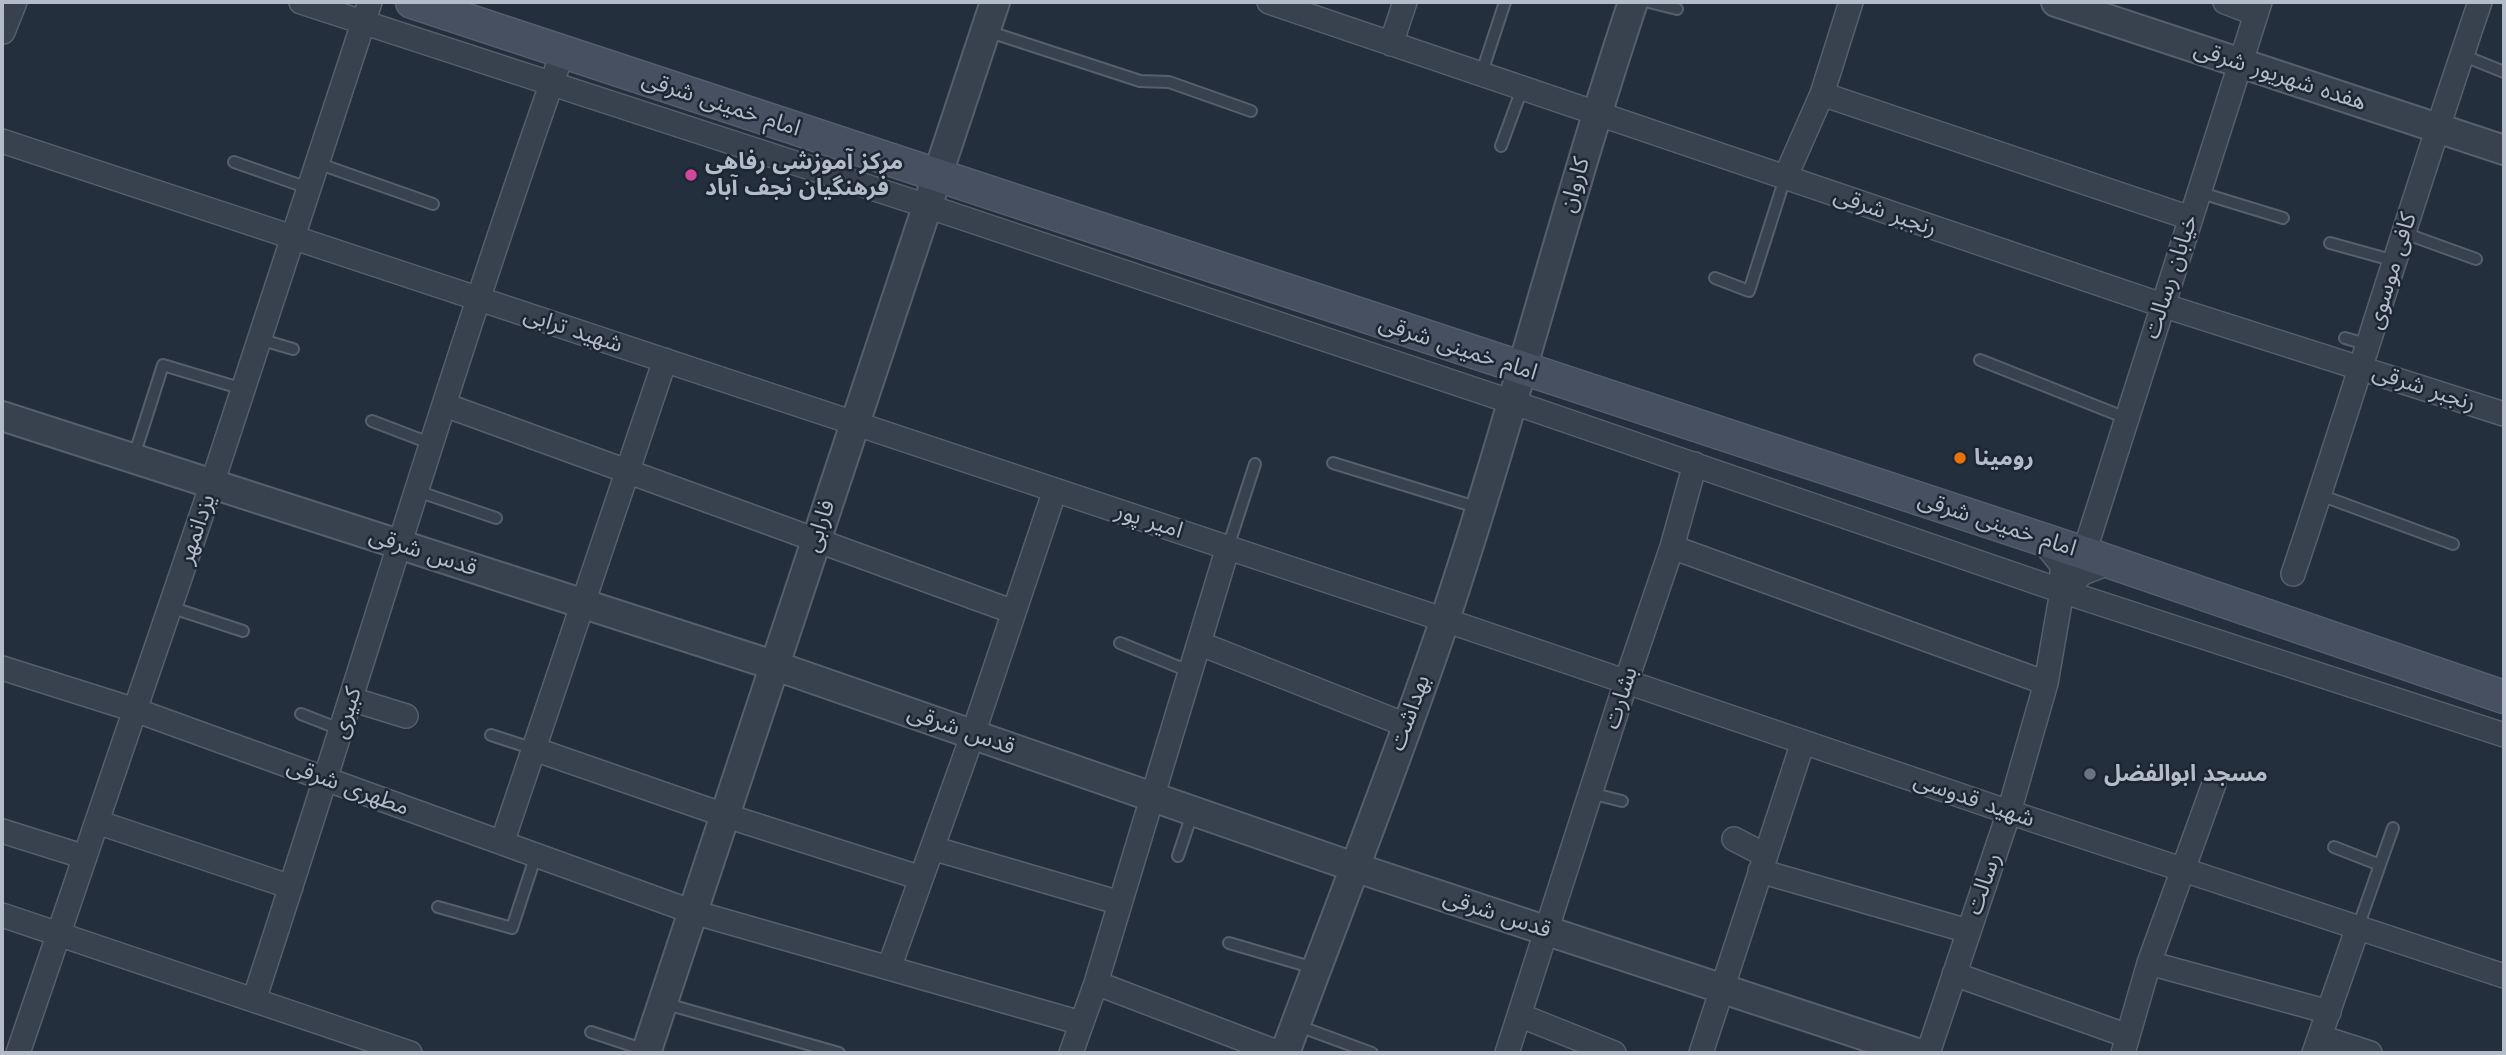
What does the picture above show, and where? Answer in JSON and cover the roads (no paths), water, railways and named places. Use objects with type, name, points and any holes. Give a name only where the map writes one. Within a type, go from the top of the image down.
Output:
[{"type":"main road","name":"امام خمینی شرقی","points":[[411,2],[2097,557],[2504,697]]},
{"type":"street","points":[[3,32],[15,2]]},
{"type":"street","points":[[301,2],[366,12],[552,82],[1512,402],[2063,591],[2504,735]]},
{"type":"street","name":"فارابی","points":[[647,1052],[995,2]]},
{"type":"street","name":"رنجبر شرقی","points":[[1269,2],[2162,305],[2504,414]]},
{"type":"street","points":[[1391,44],[1405,2]]},
{"type":"street","name":"کاروان","points":[[1522,369],[1595,114],[1633,2]]},
{"type":"street","points":[[1785,178],[1822,94],[1851,2]]},
{"type":"street","name":"هفده شهریور شرقی","points":[[2056,2],[2504,150]]},
{"type":"street","points":[[2225,2],[2258,8]]},
{"type":"street","name":"کافی موسوی","points":[[2294,574],[2362,369],[2437,127],[2480,2]]},
{"type":"street","name":"خیابان رسالت","points":[[2097,557],[2126,418],[2258,8]]},
{"type":"street","name":"یزدانمهر","points":[[18,1053],[212,484],[366,12]]},
{"type":"street","name":"کبیری","points":[[254,1000],[327,780],[477,299],[562,52]]},
{"type":"street","points":[[1822,94],[2190,218]]},
{"type":"street","name":"شهید ترابی","points":[[2,141],[854,423]]},
{"type":"street","points":[[502,843],[665,360]]},
{"type":"street","name":"بهداشت","points":[[1285,1053],[1444,620],[1522,369]]},
{"type":"street","points":[[445,405],[1014,612]]},
{"type":"street","name":"قدس شرقی","points":[[2,416],[774,665],[1354,867],[1917,1053]]},
{"type":"street","name":"امیر پور","points":[[854,423],[1444,620]]},
{"type":"street","name":"بشارت","points":[[1507,1053],[1626,681],[1672,547],[1695,464]]},
{"type":"street","points":[[889,968],[973,734],[1055,490]]},
{"type":"street","name":"رسالت","points":[[1928,1053],[2009,812],[2046,683],[2063,591],[2062,565],[2041,539]]},
{"type":"street","points":[[1070,1053],[1096,982],[1228,547]]},
{"type":"street","points":[[1672,547],[2046,683]]},
{"type":"street","points":[[2063,591],[2097,557]]},
{"type":"street","name":"شهید قدوسی","points":[[1444,620],[2009,812],[2504,976]]},
{"type":"street","points":[[1201,643],[1406,726]]},
{"type":"street","name":"مطهری شرقی","points":[[2,668],[135,710],[693,912],[1081,1023]]},
{"type":"street","points":[[351,699],[406,716]]},
{"type":"street","points":[[1700,1053],[1803,742]]},
{"type":"street","points":[[534,749],[724,815],[921,878]]},
{"type":"street","points":[[1955,974],[2125,1045],[2149,962],[2214,784]]},
{"type":"street","points":[[97,822],[291,887]]},
{"type":"street","points":[[2,831],[85,857]]},
{"type":"street","points":[[1734,839],[1763,863],[1968,931]]},
{"type":"street","points":[[932,848],[1120,903]]},
{"type":"street","points":[[2,915],[410,1053]]},
{"type":"street","points":[[2358,927],[2317,1045],[2370,1053]]},
{"type":"street","points":[[2149,962],[2329,1012]]},
{"type":"street","points":[[1096,982],[1279,1053]]},
{"type":"street","points":[[1519,1015],[1614,1053]]},
{"type":"lane","points":[[1481,75],[1505,2]]},
{"type":"lane","points":[[1649,2],[1677,9]]},
{"type":"lane","points":[[986,30],[1140,81],[1169,82],[1251,111]]},
{"type":"lane","points":[[2462,55],[2504,72]]},
{"type":"lane","points":[[1501,146],[1522,89]]},
{"type":"lane","points":[[234,162],[308,188]]},
{"type":"lane","points":[[317,163],[433,204]]},
{"type":"lane","points":[[1714,278],[1749,291],[1785,178]]},
{"type":"lane","points":[[2198,192],[2283,218]]},
{"type":"lane","points":[[2404,233],[2476,259]]},
{"type":"lane","points":[[2330,243],[2395,261]]},
{"type":"lane","points":[[2345,338],[2369,345]]},
{"type":"lane","points":[[259,339],[293,349]]},
{"type":"lane","points":[[1980,360],[2126,418]]},
{"type":"lane","points":[[133,458],[163,365],[243,388]]},
{"type":"lane","points":[[372,421],[432,444]]},
{"type":"lane","points":[[1333,463],[1479,508]]},
{"type":"lane","points":[[1228,547],[1255,464]]},
{"type":"lane","points":[[417,491],[496,518]]},
{"type":"lane","points":[[2320,495],[2453,544]]},
{"type":"lane","points":[[170,607],[243,631]]},
{"type":"lane","points":[[1120,643],[1191,672]]},
{"type":"lane","points":[[301,714],[342,730]]},
{"type":"lane","points":[[491,735],[534,749]]},
{"type":"lane","points":[[1590,793],[1622,801]]},
{"type":"lane","points":[[1178,856],[1193,811]]},
{"type":"lane","points":[[2358,927],[2393,828]]},
{"type":"lane","points":[[2334,847],[2380,865]]},
{"type":"lane","points":[[438,907],[512,928],[536,855]]},
{"type":"lane","points":[[1229,943],[1316,969]]},
{"type":"lane","points":[[663,1003],[839,1053]]},
{"type":"lane","points":[[1296,1025],[1372,1053]]},
{"type":"lane","name":"فارابی","points":[[591,1032],[647,1052]]},
{"type":"place","name":"مرکز آموزشی رفاهی فرهنگیان نجف آباد","points":[[691,175]]},
{"type":"place","name":"رومینا","points":[[1960,458]]},
{"type":"place","name":"مسجد ابوالفضل","points":[[2090,774]]}]
